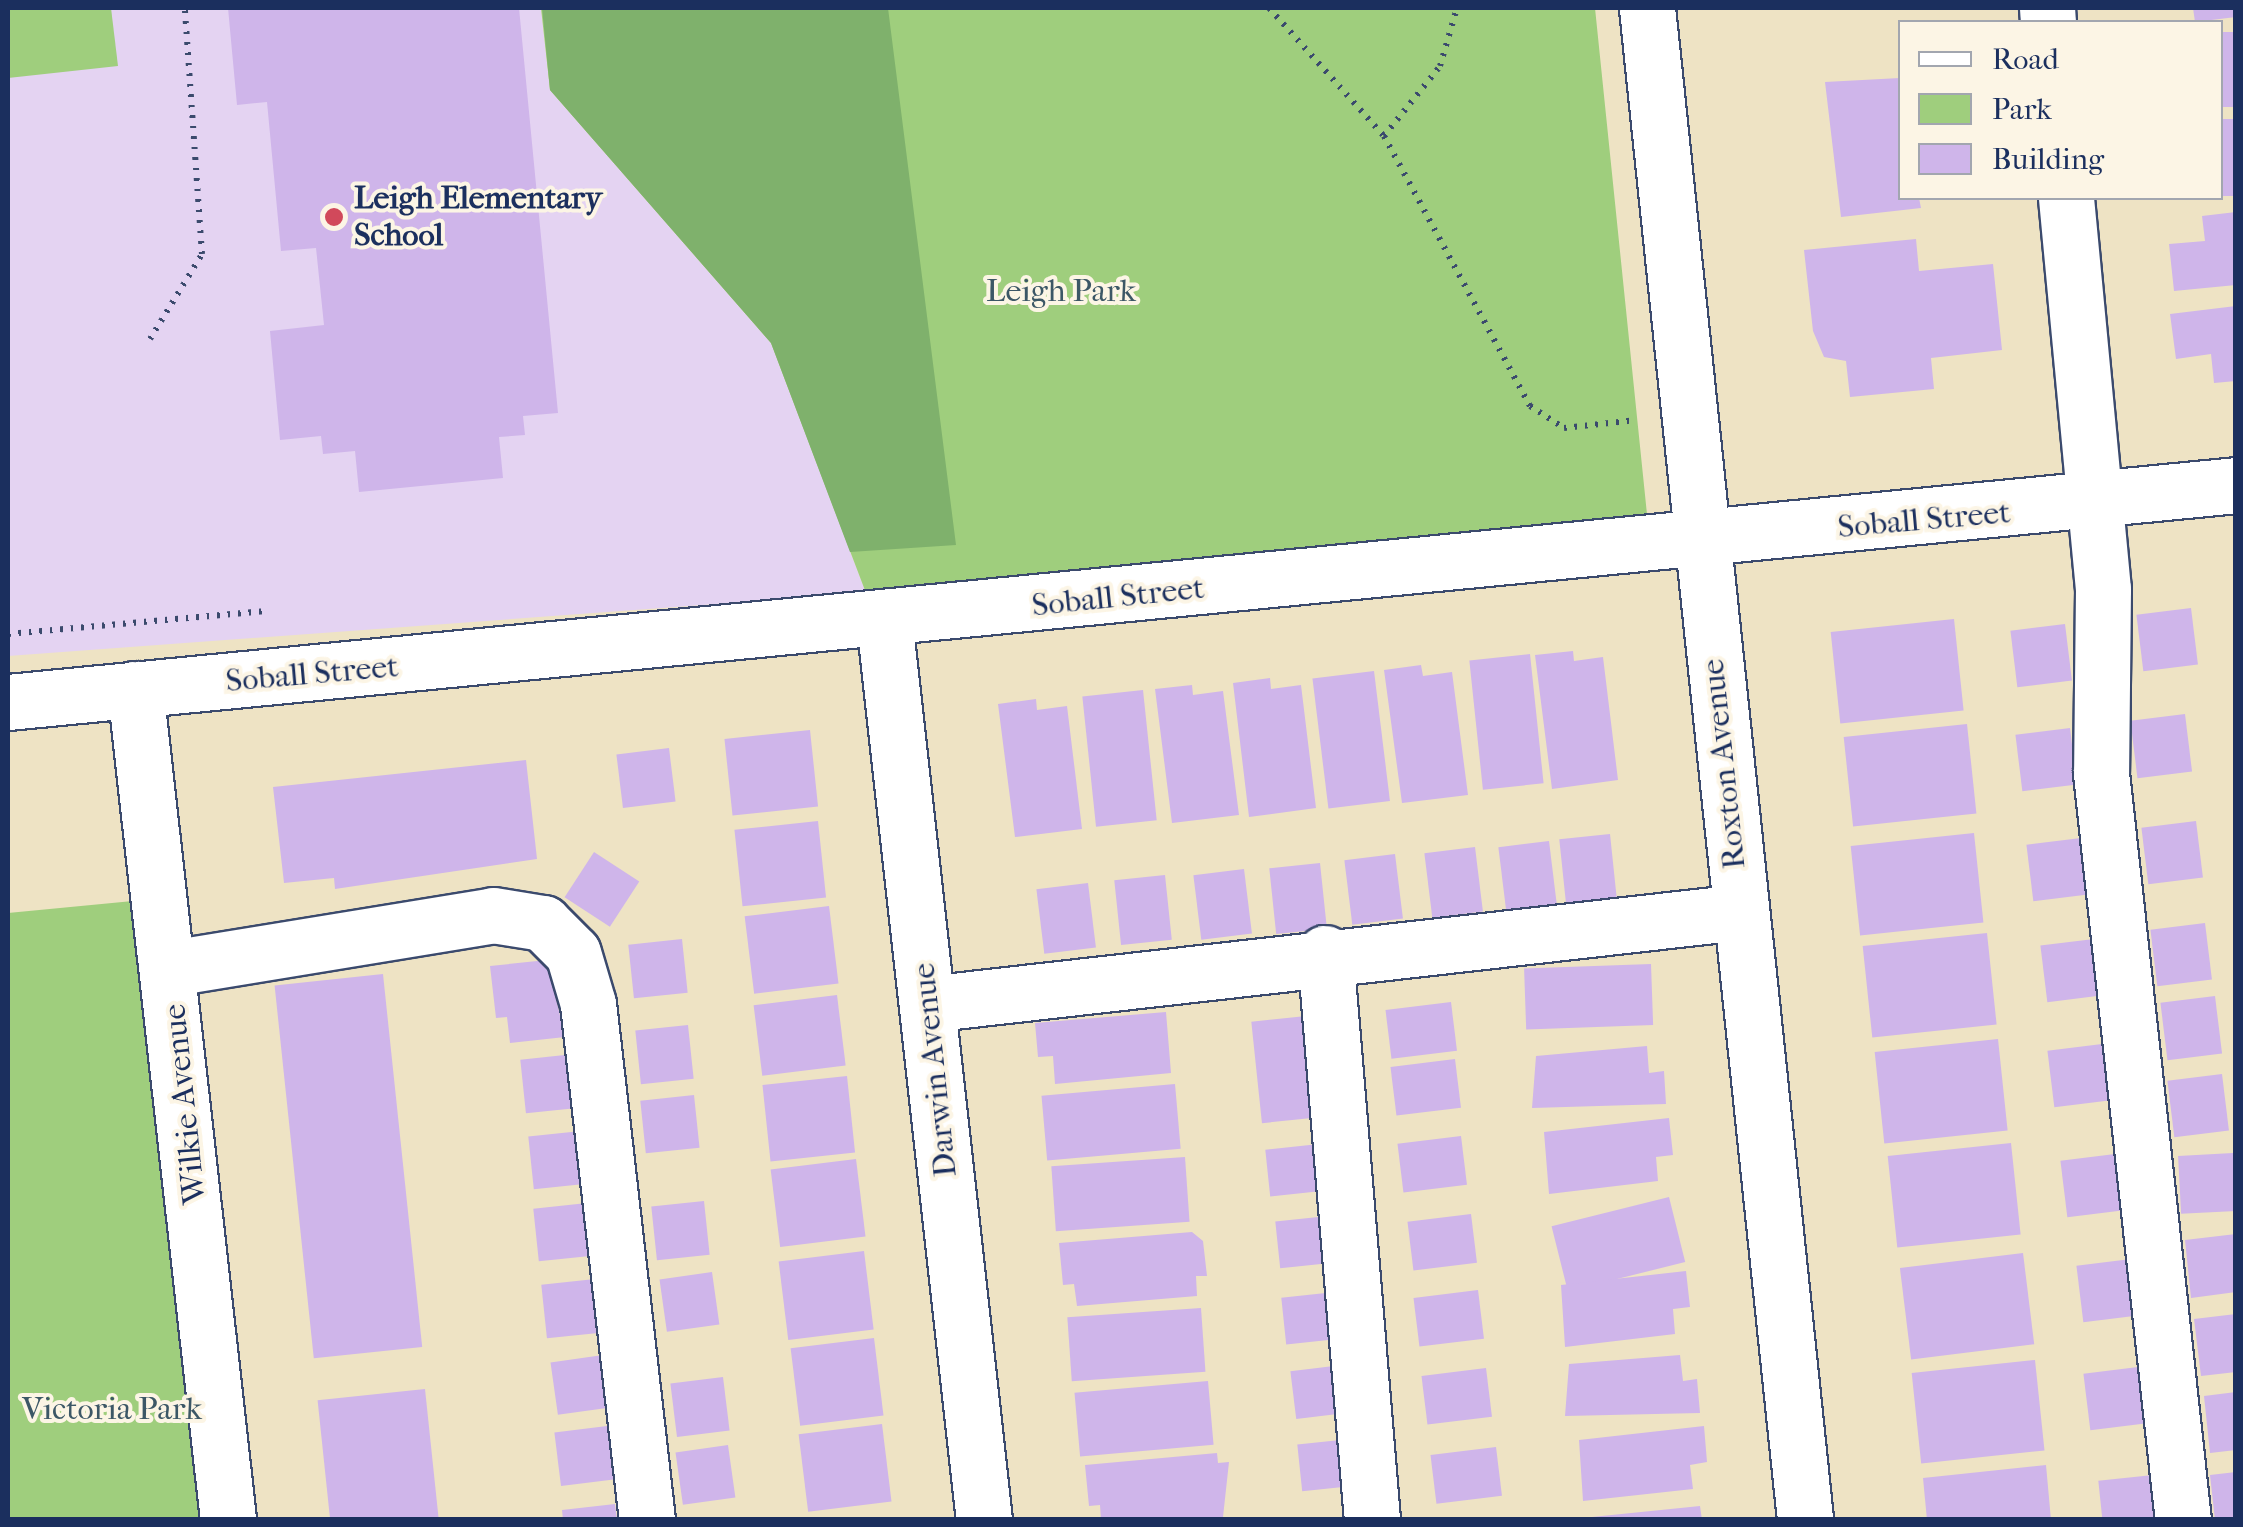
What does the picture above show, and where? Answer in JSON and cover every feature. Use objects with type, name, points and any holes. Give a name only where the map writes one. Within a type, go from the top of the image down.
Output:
[{"type":"street","name":"Roxton Avenue","points":[[1647,8],[1805,1520]]},
{"type":"street","points":[[2066,200],[2104,606],[2096,722],[2183,1520]]},
{"type":"street","name":"Soball Street","points":[[8,702],[2096,504],[2233,486]]},
{"type":"street","name":"Darwin Avenue","points":[[884,620],[984,1520]]},
{"type":"street","name":"Wilkie Avenue","points":[[136,689],[171,968],[228,1520]]},
{"type":"street","points":[[928,1004],[1325,953],[1740,912]]},
{"type":"street","points":[[171,968],[493,915],[543,923],[572,953],[588,1004],[647,1520]]},
{"type":"street","points":[[1325,953],[1372,1520]]},
{"type":"path","points":[[150,340],[202,254],[185,8]]},
{"type":"path","points":[[1270,8],[1384,136],[1544,419],[1564,428],[1688,415]]},
{"type":"path","points":[[1384,136],[1440,66],[1458,8]]},
{"type":"path","points":[[8,634],[264,611]]},
{"type":"shaded area","name":"Leigh Elementary School","points":[[8,8],[541,8],[550,90],[771,343],[866,593],[8,656]]},
{"type":"green space","points":[[8,8],[111,8],[118,66],[8,78]]},
{"type":"green space","name":"Leigh Park","points":[[541,8],[1595,8],[1648,524],[866,593],[771,343],[550,90]]},
{"type":"green space","points":[[542,8],[888,8],[956,545],[850,552],[771,343],[550,90]]},
{"type":"green space","name":"Victoria Park","points":[[164,898],[228,1519],[8,1520],[8,913]]},
{"type":"building","points":[[228,8],[519,8],[558,413],[523,416],[525,435],[499,437],[503,478],[359,492],[355,451],[323,454],[321,436],[280,440],[270,331],[324,325],[316,248],[281,251],[267,102],[237,105]]},
{"type":"building","points":[[2193,8],[2236,8],[2236,17],[2195,20]]},
{"type":"building","points":[[2223,32],[2236,32],[2236,107],[2223,107]]},
{"type":"building","points":[[1898,78],[1898,200],[1919,200],[1921,208],[1841,217],[1825,82]]},
{"type":"building","points":[[2223,119],[2236,119],[2236,196],[2223,196]]},
{"type":"building","points":[[2236,212],[2236,285],[2174,291],[2169,244],[2205,241],[2202,216]]},
{"type":"building","points":[[1916,239],[1919,271],[1993,264],[2002,350],[1931,358],[1934,389],[1850,397],[1846,361],[1824,357],[1813,331],[1804,250]]},
{"type":"building","points":[[2236,306],[2236,381],[2214,383],[2211,354],[2176,359],[2170,314]]},
{"type":"building","points":[[2191,608],[2198,665],[2143,671],[2136,615]]},
{"type":"building","points":[[1954,619],[1964,710],[1840,723],[1831,632]]},
{"type":"building","points":[[2065,624],[2072,681],[2017,687],[2010,631]]},
{"type":"building","points":[[1573,651],[1574,661],[1603,657],[1618,780],[1552,789],[1535,655]]},
{"type":"building","points":[[1530,654],[1544,783],[1483,790],[1469,660]]},
{"type":"building","points":[[1421,665],[1423,676],[1452,672],[1468,795],[1402,803],[1384,670]]},
{"type":"building","points":[[1374,671],[1390,801],[1328,809],[1312,679]]},
{"type":"building","points":[[1270,678],[1271,689],[1301,685],[1316,808],[1249,817],[1233,683]]},
{"type":"building","points":[[1192,685],[1193,695],[1223,691],[1239,815],[1172,823],[1155,689]]},
{"type":"building","points":[[1143,690],[1157,820],[1096,827],[1082,696]]},
{"type":"building","points":[[1036,699],[1037,710],[1067,706],[1082,829],[1015,837],[998,704]]},
{"type":"building","points":[[2185,714],[2192,772],[2137,778],[2130,721]]},
{"type":"building","points":[[1967,724],[1976,814],[1853,826],[1844,737]]},
{"type":"building","points":[[2070,728],[2077,785],[2022,791],[2015,735]]},
{"type":"building","points":[[810,730],[818,807],[733,816],[724,739]]},
{"type":"building","points":[[669,748],[676,802],[623,808],[616,754]]},
{"type":"building","points":[[526,760],[537,859],[335,889],[334,878],[284,883],[273,787]]},
{"type":"building","points":[[818,821],[826,898],[743,906],[734,830]]},
{"type":"building","points":[[2196,821],[2203,878],[2148,884],[2141,828]]},
{"type":"building","points":[[1974,833],[1983,923],[1860,935],[1851,846]]},
{"type":"building","points":[[1610,834],[1617,899],[1566,904],[1559,839]]},
{"type":"building","points":[[2081,838],[2088,895],[2033,901],[2026,845]]},
{"type":"building","points":[[1549,841],[1557,907],[1506,913],[1498,847]]},
{"type":"building","points":[[1475,847],[1483,912],[1432,918],[1424,853]]},
{"type":"building","points":[[594,852],[639,881],[610,927],[565,897]]},
{"type":"building","points":[[1395,854],[1403,919],[1352,925],[1344,860]]},
{"type":"building","points":[[1320,863],[1327,929],[1276,934],[1269,868]]},
{"type":"building","points":[[1244,869],[1252,934],[1201,940],[1193,875]]},
{"type":"building","points":[[1165,875],[1172,940],[1121,945],[1114,880]]},
{"type":"building","points":[[1088,883],[1096,948],[1044,954],[1036,889]]},
{"type":"building","points":[[829,906],[839,983],[754,994],[745,916]]},
{"type":"building","points":[[2205,923],[2212,980],[2157,986],[2150,930]]},
{"type":"building","points":[[1987,933],[1997,1024],[1872,1038],[1863,946]]},
{"type":"building","points":[[682,939],[688,993],[634,998],[628,945]]},
{"type":"building","points":[[2094,939],[2101,996],[2047,1002],[2040,946]]},
{"type":"building","points":[[547,960],[565,1037],[510,1043],[507,1017],[496,1018],[490,966]]},
{"type":"building","points":[[1651,964],[1653,1025],[1526,1029],[1524,968]]},
{"type":"building","points":[[383,974],[422,1347],[314,1358],[275,985]]},
{"type":"building","points":[[837,995],[846,1065],[762,1076],[754,1005]]},
{"type":"building","points":[[2215,996],[2222,1054],[2167,1060],[2160,1003]]},
{"type":"building","points":[[1451,1002],[1457,1051],[1391,1059],[1385,1010]]},
{"type":"building","points":[[1166,1012],[1171,1073],[1055,1084],[1053,1056],[1038,1057],[1035,1023]]},
{"type":"building","points":[[1306,1016],[1317,1117],[1262,1123],[1251,1022]]},
{"type":"building","points":[[688,1025],[694,1079],[641,1084],[635,1031]]},
{"type":"building","points":[[1998,1039],[2008,1130],[1884,1143],[1875,1052]]},
{"type":"building","points":[[2102,1044],[2109,1101],[2054,1107],[2047,1051]]},
{"type":"building","points":[[1647,1046],[1649,1073],[1664,1071],[1666,1104],[1532,1108],[1536,1056]]},
{"type":"building","points":[[574,1054],[580,1108],[526,1113],[520,1060]]},
{"type":"building","points":[[1455,1059],[1461,1108],[1396,1116],[1390,1067]]},
{"type":"building","points":[[2222,1074],[2229,1131],[2174,1137],[2167,1081]]},
{"type":"building","points":[[847,1076],[855,1153],[771,1161],[762,1085]]},
{"type":"building","points":[[1175,1084],[1181,1149],[1047,1160],[1042,1096]]},
{"type":"building","points":[[694,1095],[700,1148],[646,1153],[640,1101]]},
{"type":"building","points":[[1669,1118],[1673,1155],[1656,1157],[1658,1181],[1549,1194],[1544,1132]]},
{"type":"building","points":[[581,1131],[587,1184],[534,1189],[528,1137]]},
{"type":"building","points":[[1461,1136],[1467,1185],[1403,1192],[1397,1144]]},
{"type":"building","points":[[2011,1143],[2021,1234],[1897,1247],[1888,1156]]},
{"type":"building","points":[[1319,1144],[1324,1191],[1270,1196],[1265,1150]]},
{"type":"building","points":[[2233,1153],[2236,1211],[2181,1214],[2178,1156]]},
{"type":"building","points":[[2115,1154],[2122,1211],[2067,1217],[2060,1161]]},
{"type":"building","points":[[1185,1157],[1190,1222],[1056,1231],[1051,1166]]},
{"type":"building","points":[[856,1159],[866,1236],[780,1247],[771,1169]]},
{"type":"building","points":[[1669,1197],[1685,1262],[1568,1291],[1552,1226]]},
{"type":"building","points":[[704,1201],[710,1255],[657,1260],[651,1207]]},
{"type":"building","points":[[587,1203],[593,1256],[539,1261],[533,1209]]},
{"type":"building","points":[[1471,1214],[1477,1263],[1413,1270],[1407,1222]]},
{"type":"building","points":[[1328,1216],[1333,1263],[1280,1268],[1275,1222]]},
{"type":"building","points":[[1192,1232],[1203,1241],[1207,1276],[1196,1276],[1197,1296],[1077,1306],[1074,1284],[1063,1285],[1059,1243]]},
{"type":"building","points":[[2236,1234],[2236,1292],[2191,1298],[2185,1240]]},
{"type":"building","points":[[864,1251],[874,1329],[788,1340],[779,1261]]},
{"type":"building","points":[[2023,1253],[2034,1344],[1911,1359],[1900,1268]]},
{"type":"building","points":[[2131,1259],[2138,1316],[2083,1322],[2076,1266]]},
{"type":"building","points":[[1686,1271],[1690,1307],[1673,1309],[1675,1334],[1565,1347],[1561,1285]]},
{"type":"building","points":[[712,1272],[719,1324],[667,1332],[660,1279]]},
{"type":"building","points":[[595,1279],[601,1333],[547,1338],[541,1285]]},
{"type":"building","points":[[1478,1290],[1484,1339],[1419,1347],[1413,1298]]},
{"type":"building","points":[[1335,1292],[1340,1339],[1286,1344],[1281,1298]]},
{"type":"building","points":[[1201,1308],[1205,1372],[1072,1381],[1067,1317]]},
{"type":"building","points":[[2236,1314],[2236,1372],[2201,1376],[2194,1319]]},
{"type":"building","points":[[874,1338],[884,1415],[800,1426],[791,1348]]},
{"type":"building","points":[[603,1355],[610,1407],[558,1415],[551,1362]]},
{"type":"building","points":[[1680,1355],[1683,1381],[1697,1379],[1700,1413],[1565,1416],[1569,1364]]},
{"type":"building","points":[[2035,1360],[2045,1451],[1921,1463],[1912,1373]]},
{"type":"building","points":[[1342,1365],[1348,1413],[1296,1419],[1290,1371]]},
{"type":"building","points":[[2138,1367],[2145,1424],[2090,1430],[2083,1374]]},
{"type":"building","points":[[1486,1368],[1492,1417],[1427,1425],[1421,1376]]},
{"type":"building","points":[[723,1377],[730,1431],[677,1437],[670,1383]]},
{"type":"building","points":[[1208,1381],[1214,1445],[1080,1456],[1075,1393]]},
{"type":"building","points":[[425,1389],[439,1520],[330,1520],[318,1400]]},
{"type":"building","points":[[2236,1392],[2236,1450],[2210,1453],[2204,1396]]},
{"type":"building","points":[[882,1424],[892,1501],[808,1512],[799,1434]]},
{"type":"building","points":[[607,1426],[614,1480],[561,1486],[554,1432]]},
{"type":"building","points":[[1704,1426],[1707,1462],[1690,1465],[1693,1489],[1583,1501],[1579,1440]]},
{"type":"building","points":[[1350,1439],[1355,1486],[1302,1491],[1297,1445]]},
{"type":"building","points":[[728,1445],[735,1497],[683,1505],[676,1452]]},
{"type":"building","points":[[1496,1447],[1502,1496],[1436,1504],[1430,1455]]},
{"type":"building","points":[[1217,1453],[1218,1463],[1229,1462],[1223,1517],[1101,1520],[1100,1505],[1089,1506],[1085,1465]]},
{"type":"building","points":[[2046,1465],[2051,1520],[1927,1520],[1923,1478]]},
{"type":"building","points":[[2236,1472],[2236,1520],[2215,1520],[2210,1475]]},
{"type":"building","points":[[2153,1475],[2158,1520],[2102,1520],[2098,1481]]},
{"type":"building","points":[[615,1504],[617,1520],[563,1520],[562,1510]]},
{"type":"building","points":[[1700,1506],[1702,1520],[1592,1517]]},
{"type":"place","name":"Leigh Elementary School","points":[[334,217]]}]
